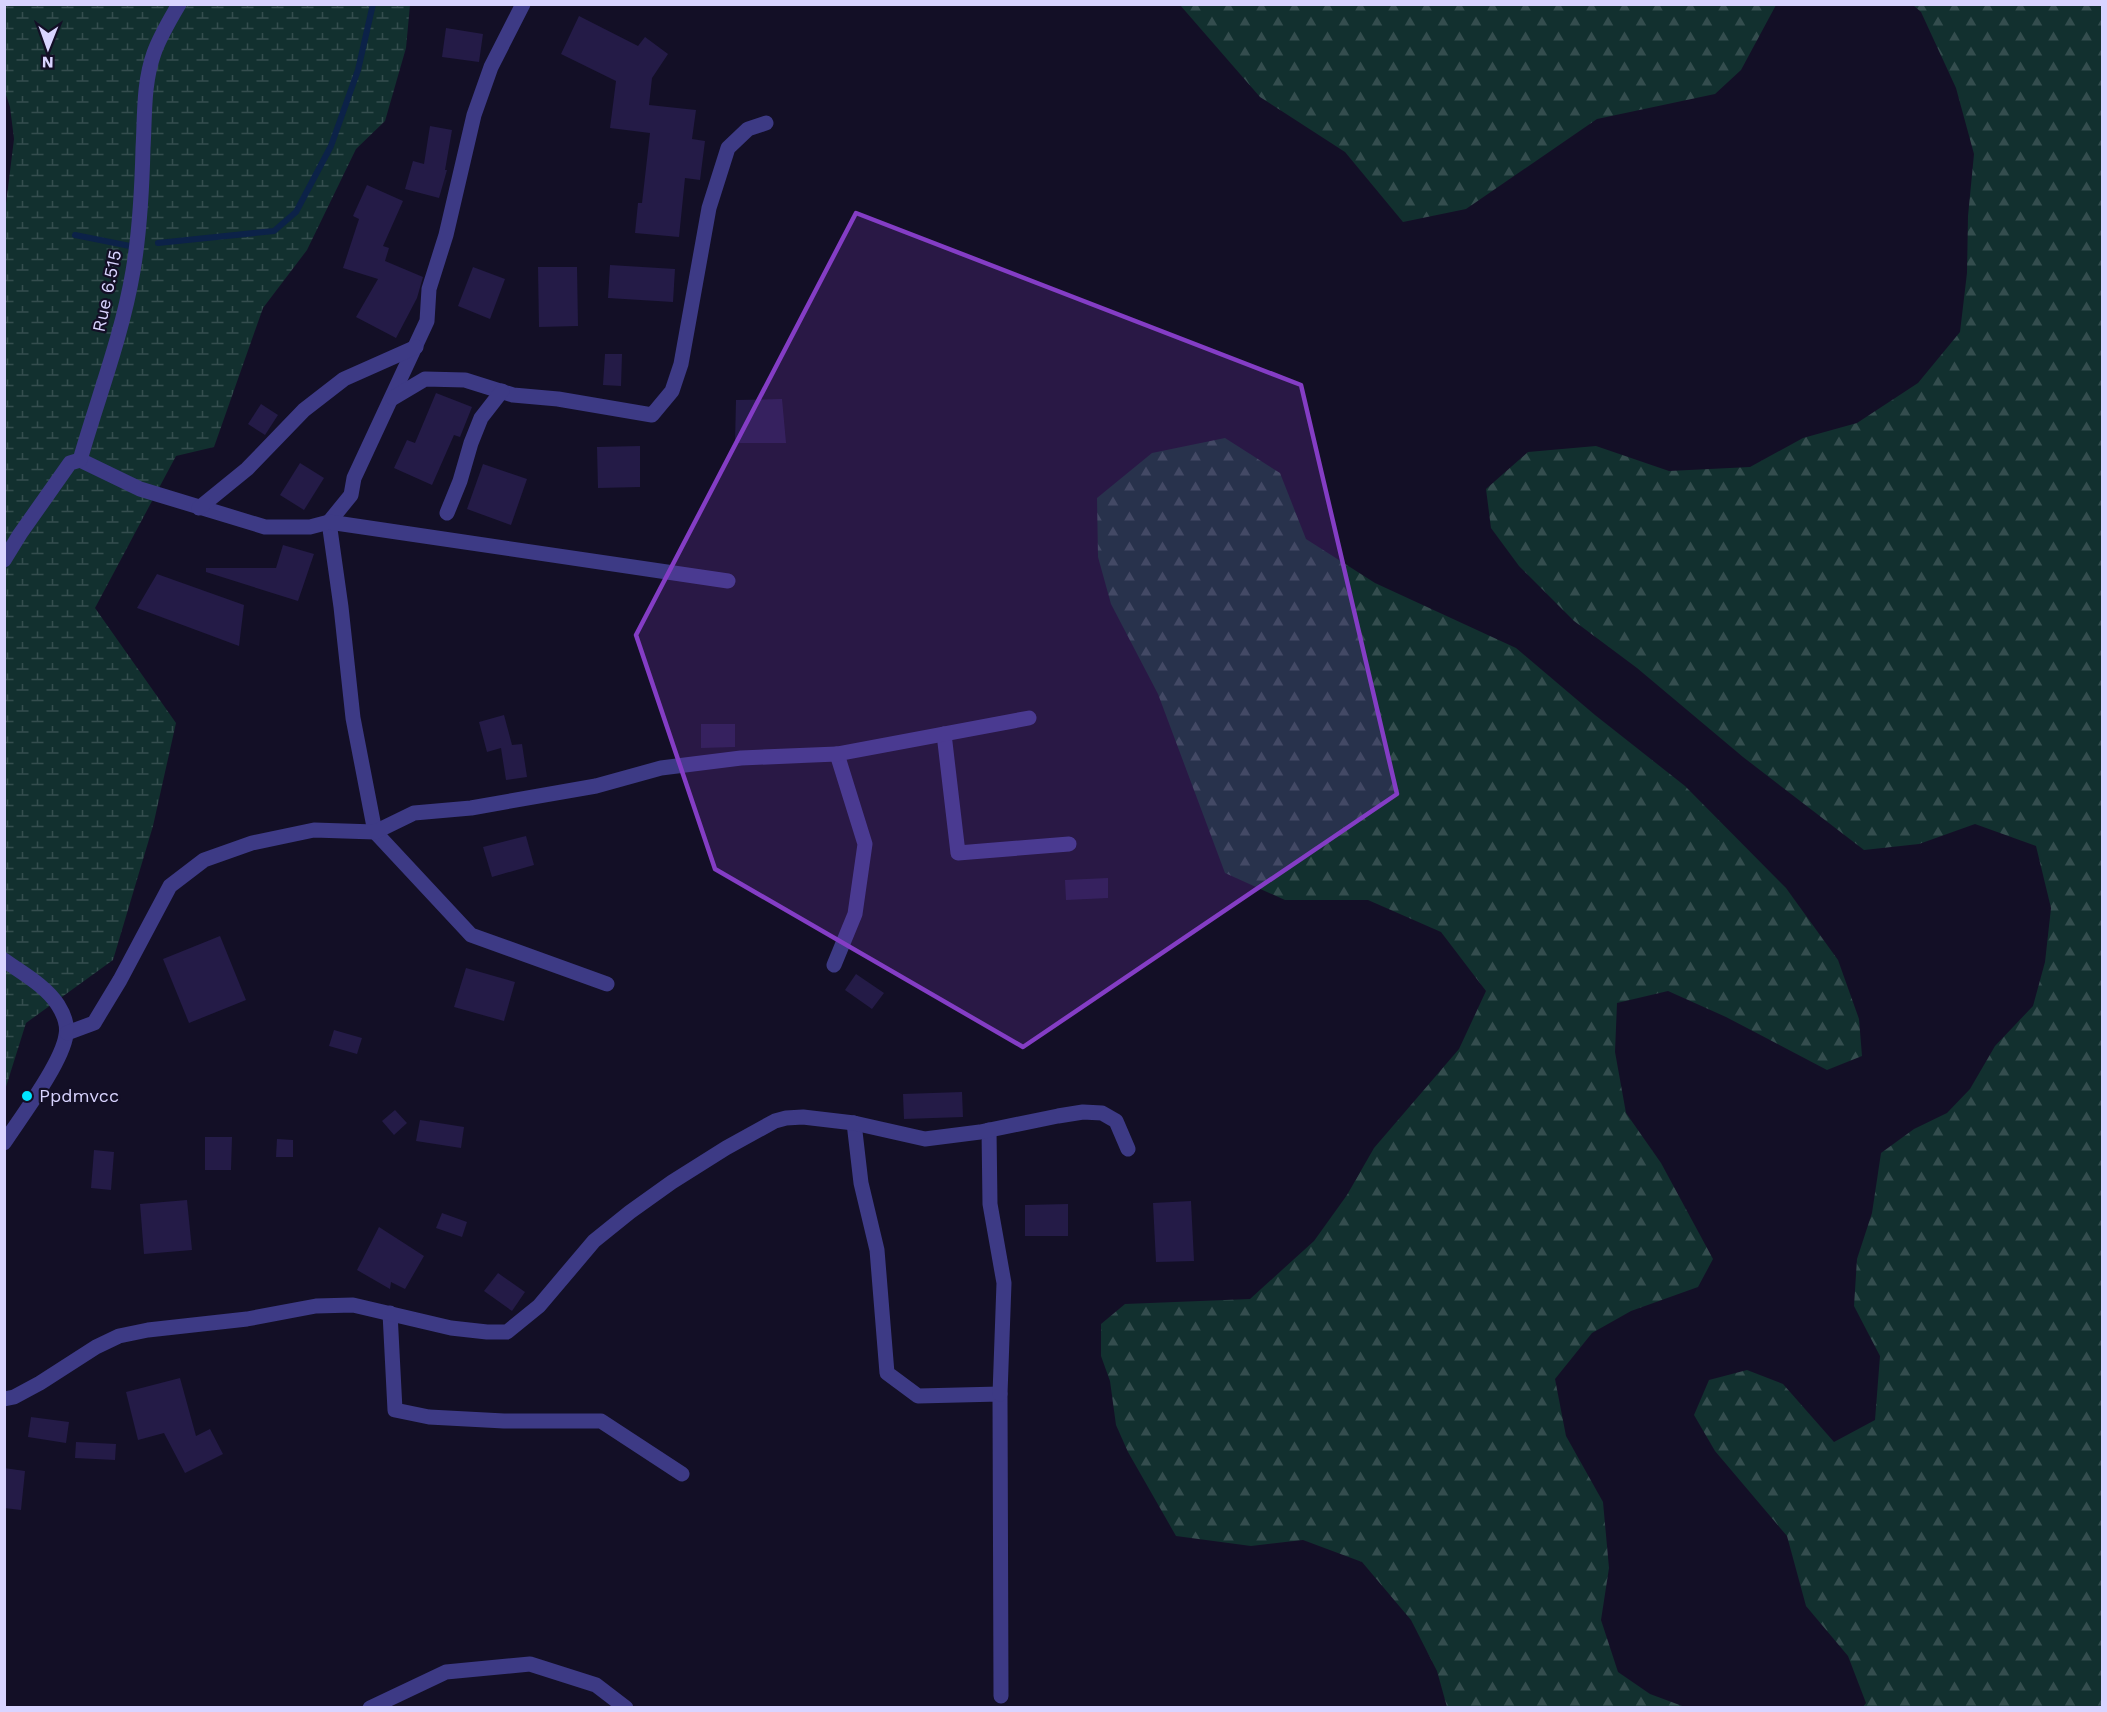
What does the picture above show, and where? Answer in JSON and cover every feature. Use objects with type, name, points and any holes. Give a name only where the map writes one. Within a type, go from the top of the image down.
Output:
[{"type":"street","name":"Rue 6.515","points":[[80,460],[118,337],[132,272],[140,226],[144,107],[148,76],[154,53],[179,4]]},
{"type":"street","points":[[523,4],[491,67],[474,115],[446,235],[429,289],[427,321],[354,478],[351,495],[329,522],[353,718],[375,832],[471,935],[607,984]]},
{"type":"street","points":[[393,398],[425,379],[465,380],[502,391],[652,415],[672,391],[681,364],[709,208],[728,148],[748,129],[766,123]]},
{"type":"street","points":[[199,508],[247,469],[303,411],[345,379],[416,347]]},
{"type":"street","points":[[447,513],[481,418],[502,391]]},
{"type":"street","points":[[4,560],[70,463],[80,460],[140,489],[265,527],[310,527],[329,522],[728,581]]},
{"type":"street","points":[[67,1033],[94,1023],[120,980],[170,886],[204,860],[252,843],[314,830],[375,832],[414,813],[471,808],[596,786],[661,768],[741,758],[837,754],[1029,718]]},
{"type":"street","points":[[944,734],[958,853],[1069,844]]},
{"type":"street","points":[[834,965],[855,914],[865,844],[837,754]]},
{"type":"street","points":[[4,960],[45,990],[57,1003],[64,1016],[67,1033],[61,1054],[4,1143]]},
{"type":"street","points":[[4,1399],[14,1397],[40,1383],[96,1347],[119,1336],[148,1330],[247,1319],[316,1306],[353,1305],[451,1328],[507,1332],[540,1306],[594,1241],[672,1182],[726,1148],[775,1121],[786,1118],[803,1117],[854,1123],[925,1139],[989,1130],[1083,1112],[1102,1113],[1116,1121],[1128,1149]]},
{"type":"street","points":[[854,1123],[861,1183],[877,1250],[887,1373],[918,1396],[1000,1394]]},
{"type":"street","points":[[989,1130],[990,1204],[1004,1283],[1000,1394],[1000,1696]]},
{"type":"street","points":[[390,1312],[395,1410],[450,1419],[601,1421],[682,1474]]},
{"type":"street","points":[[370,1707],[446,1672],[530,1664],[596,1685],[626,1707]]},
{"type":"highlighted area","points":[[856,213],[1301,385],[1397,794],[1023,1047],[715,869],[636,635]]},
{"type":"green space","points":[[5,5],[410,5],[406,48],[385,121],[356,149],[307,250],[263,308],[214,447],[176,456],[95,608],[176,723],[153,826],[113,960],[26,1023],[5,1090],[4,220],[14,139],[10,107],[5,92]]},
{"type":"green space","points":[[1180,5],[1776,5],[1741,70],[1715,94],[1597,119],[1466,209],[1403,222],[1345,152],[1260,97]]},
{"type":"green space","points":[[1913,5],[2102,5],[2102,1707],[1863,1707],[1866,1703],[1848,1656],[1806,1606],[1787,1536],[1715,1451],[1694,1415],[1709,1380],[1747,1370],[1783,1384],[1834,1442],[1875,1420],[1880,1356],[1854,1306],[1857,1259],[1872,1213],[1881,1153],[1914,1129],[1947,1113],[1970,1089],[1995,1046],[2033,1006],[2045,962],[2051,908],[2036,846],[1975,824],[1919,844],[1864,850],[1743,757],[1637,668],[1574,621],[1519,566],[1491,528],[1486,489],[1528,452],[1596,446],[1669,471],[1750,467],[1803,438],[1857,423],[1918,383],[1960,332],[1967,273],[1968,216],[1974,154],[1956,88],[1921,12]]},
{"type":"green space","points":[[1225,438],[1280,473],[1306,539],[1375,583],[1516,648],[1595,715],[1685,786],[1786,888],[1838,960],[1859,1019],[1862,1056],[1827,1070],[1726,1017],[1668,991],[1617,1003],[1615,1052],[1626,1113],[1661,1163],[1713,1259],[1698,1287],[1631,1311],[1592,1333],[1555,1379],[1566,1436],[1603,1502],[1609,1568],[1601,1620],[1618,1672],[1650,1694],[1685,1707],[1447,1707],[1437,1671],[1411,1620],[1362,1562],[1303,1540],[1251,1546],[1176,1536],[1128,1452],[1116,1425],[1110,1381],[1101,1356],[1101,1324],[1125,1304],[1250,1299],[1314,1241],[1347,1195],[1374,1148],[1459,1049],[1486,991],[1441,932],[1368,900],[1285,900],[1225,873],[1158,694],[1111,604],[1098,557],[1097,498],[1152,453]]},
{"type":"building","points":[[579,16],[638,46],[645,37],[668,54],[652,78],[649,105],[696,110],[692,139],[705,141],[700,180],[685,178],[679,237],[635,233],[638,203],[642,203],[650,133],[610,128],[616,81],[561,54]]},
{"type":"building","points":[[446,28],[483,34],[479,62],[442,57]]},
{"type":"building","points":[[430,126],[452,130],[445,170],[447,170],[439,198],[405,189],[413,161],[424,164]]},
{"type":"building","points":[[367,185],[403,201],[383,246],[389,248],[385,261],[423,277],[417,298],[396,338],[356,317],[378,279],[343,268],[359,219],[353,216]]},
{"type":"building","points":[[610,265],[675,269],[673,302],[608,298]]},
{"type":"building","points":[[473,267],[505,279],[490,319],[458,306]]},
{"type":"building","points":[[538,267],[577,267],[578,326],[539,327]]},
{"type":"building","points":[[605,354],[622,354],[621,386],[603,385]]},
{"type":"building","points":[[436,393],[472,407],[460,437],[454,435],[432,485],[394,468],[407,440],[415,443]]},
{"type":"building","points":[[782,399],[786,443],[735,443],[736,400]]},
{"type":"building","points":[[261,404],[278,415],[265,435],[248,424]]},
{"type":"building","points":[[640,446],[640,487],[598,488],[597,447]]},
{"type":"building","points":[[300,463],[324,478],[304,510],[280,495]]},
{"type":"building","points":[[483,464],[527,479],[511,525],[467,509]]},
{"type":"building","points":[[283,545],[314,554],[298,601],[206,572],[206,568],[276,568]]},
{"type":"building","points":[[157,574],[244,605],[239,646],[137,608]]},
{"type":"building","points":[[504,715],[512,745],[522,744],[527,777],[506,780],[501,748],[487,752],[479,722]]},
{"type":"building","points":[[701,724],[735,724],[735,747],[701,748]]},
{"type":"building","points":[[526,836],[534,865],[492,877],[483,847]]},
{"type":"building","points":[[1108,878],[1108,898],[1066,900],[1065,880]]},
{"type":"building","points":[[220,936],[246,1000],[189,1023],[163,959]]},
{"type":"building","points":[[466,968],[515,982],[504,1021],[454,1007]]},
{"type":"building","points":[[856,974],[884,993],[872,1009],[845,990]]},
{"type":"building","points":[[334,1030],[362,1038],[357,1054],[329,1046]]},
{"type":"building","points":[[962,1092],[963,1117],[904,1119],[903,1094]]},
{"type":"building","points":[[395,1110],[407,1123],[394,1135],[382,1121]]},
{"type":"building","points":[[420,1120],[464,1127],[461,1148],[416,1141]]},
{"type":"building","points":[[205,1137],[232,1137],[231,1170],[205,1170]]},
{"type":"building","points":[[277,1139],[293,1140],[293,1157],[276,1157]]},
{"type":"building","points":[[94,1150],[114,1152],[111,1190],[91,1188]]},
{"type":"building","points":[[187,1200],[192,1250],[144,1254],[140,1204]]},
{"type":"building","points":[[1191,1201],[1194,1261],[1156,1262],[1153,1203]]},
{"type":"building","points":[[1068,1204],[1068,1236],[1025,1236],[1025,1205]]},
{"type":"building","points":[[442,1213],[467,1222],[462,1237],[436,1228]]},
{"type":"building","points":[[379,1227],[424,1256],[405,1289],[391,1282],[390,1289],[357,1270]]},
{"type":"building","points":[[498,1273],[525,1292],[512,1311],[484,1291]]},
{"type":"building","points":[[180,1378],[196,1436],[210,1429],[223,1454],[185,1473],[164,1433],[138,1440],[126,1392]]},
{"type":"building","points":[[31,1417],[69,1422],[66,1443],[28,1437]]},
{"type":"building","points":[[76,1442],[116,1444],[115,1460],[75,1458]]},
{"type":"building","points":[[4,1468],[25,1471],[21,1510],[4,1508]]},
{"type":"waterway","points":[[158,243],[274,231],[296,212],[331,146],[358,70],[373,4]]},
{"type":"waterway","points":[[75,235],[130,246]]},
{"type":"place","name":"Ppdmvcc","points":[[27,1096]]}]
